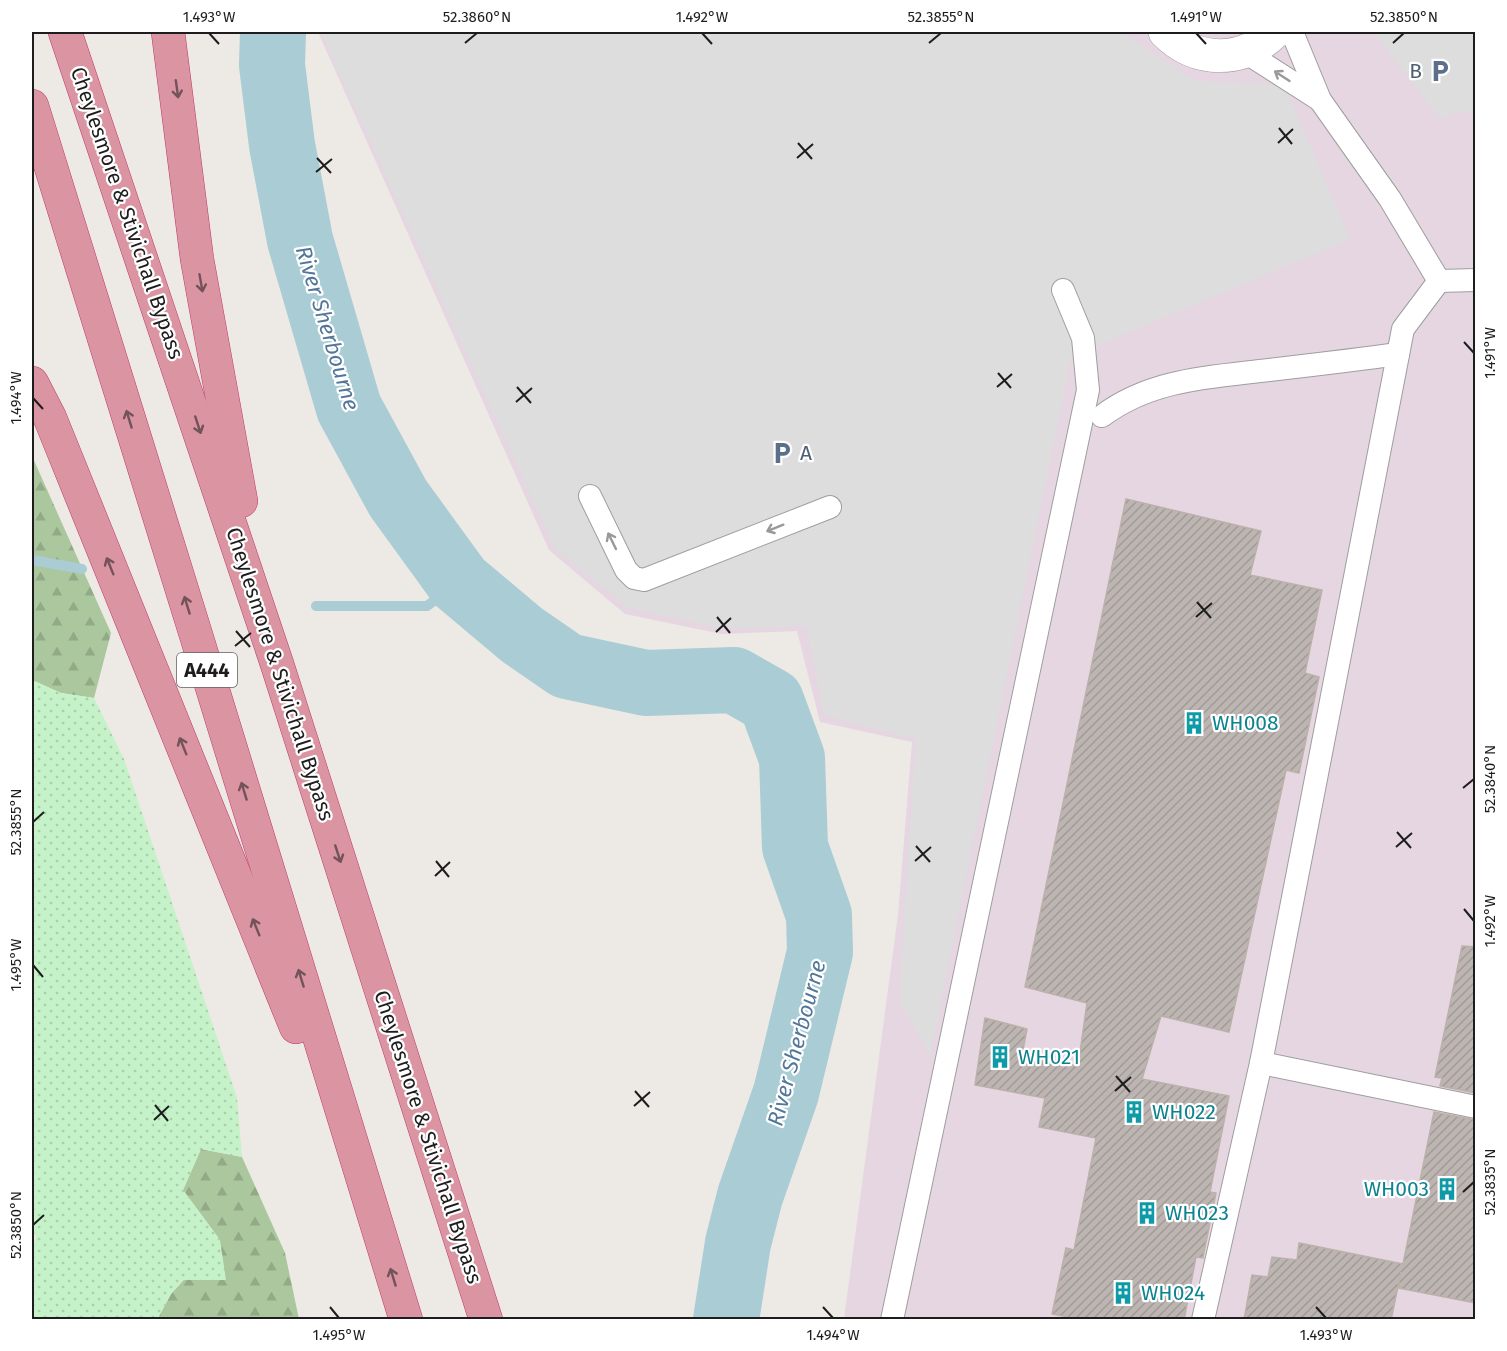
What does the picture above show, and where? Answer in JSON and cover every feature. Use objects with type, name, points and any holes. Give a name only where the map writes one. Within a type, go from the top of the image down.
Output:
[{"type":"highway","name":"Cheylesmore & Stivichall Bypass","points":[[66,32],[262,618],[486,1320]]},
{"type":"highway","points":[[168,32],[197,260],[262,618]]},
{"type":"highway","name":"A444","points":[[32,106],[406,1320]]},
{"type":"highway","points":[[32,383],[51,418],[380,1235]]},
{"type":"street","points":[[1165,32],[1180,45],[1206,55],[1218,56],[1245,52],[1275,32]]},
{"type":"lane","points":[[1292,32],[1320,100],[1390,199],[1439,281]]},
{"type":"lane","points":[[1245,52],[1320,100]]},
{"type":"lane","points":[[1439,281],[1476,280]]},
{"type":"lane","points":[[1203,1320],[1260,1063],[1403,329],[1439,281]]},
{"type":"lane","points":[[892,1320],[1088,390],[1083,338],[1063,290]]},
{"type":"lane","points":[[1102,416],[1117,405],[1145,392],[1186,380],[1398,354]]},
{"type":"lane","points":[[590,496],[626,570],[634,578],[644,580],[830,507]]},
{"type":"lane","points":[[1260,1063],[1476,1107]]},
{"type":"shaded area","points":[[318,32],[1475,32],[1475,1319],[844,1319],[898,915],[912,742],[820,722],[797,631],[722,634],[625,614],[549,550]]},
{"type":"shaded area","name":"A","points":[[321,32],[1121,32],[1195,81],[1284,85],[1350,239],[1071,357],[930,1055],[899,1001],[916,739],[824,715],[806,626],[720,628],[627,607],[555,549]]},
{"type":"shaded area","name":"B","points":[[1373,32],[1475,32],[1475,114],[1461,111],[1441,119]]},
{"type":"green space","points":[[32,456],[111,633],[94,698],[61,693],[32,680]]},
{"type":"green space","points":[[32,680],[61,693],[94,698],[124,759],[237,1098],[242,1157],[201,1149],[183,1190],[220,1240],[226,1280],[183,1280],[171,1294],[157,1319],[33,1320],[32,1317],[32,1252],[36,1236],[32,1231]]},
{"type":"green space","points":[[201,1149],[242,1157],[285,1253],[299,1319],[157,1320],[171,1294],[220,1240],[183,1190]]},
{"type":"building","name":"WH008","points":[[1126,499],[1261,531],[1250,575],[1322,590],[1305,673],[1319,677],[1299,773],[1286,770],[1229,1032],[1161,1016],[1142,1079],[1229,1096],[1210,1192],[1216,1193],[1203,1258],[1196,1257],[1184,1320],[1082,1320],[1052,1314],[1066,1248],[1074,1250],[1096,1138],[1039,1127],[1045,1098],[975,1085],[985,1018],[1027,1029],[1022,1055],[1078,1066],[1087,1003],[1025,987]]},
{"type":"building","points":[[1462,946],[1476,947],[1476,1093],[1440,1086],[1442,1078],[1435,1077]]},
{"type":"building","name":"WH003","points":[[1434,1112],[1476,1120],[1476,1303],[1398,1288],[1401,1272],[1391,1320],[1244,1320],[1252,1275],[1268,1277],[1272,1257],[1297,1260],[1299,1243],[1403,1264]]},
{"type":"waterway","name":"River Sherbourne","points":[[273,32],[272,65],[282,145],[300,240],[349,408],[398,498],[459,582],[522,635],[567,666],[646,683],[734,680],[771,701],[792,758],[795,847],[819,915],[820,952],[786,1093],[750,1196],[738,1243],[726,1320]]},
{"type":"waterway","points":[[32,560],[82,569]]},
{"type":"waterway","points":[[316,606],[427,606],[459,582]]},
{"type":"place","name":"B","points":[[1440,71]]},
{"type":"place","name":"A","points":[[782,453]]},
{"type":"place","name":"WH008","points":[[1194,723]]},
{"type":"place","name":"WH021","points":[[1000,1057]]},
{"type":"place","name":"WH022","points":[[1134,1112]]},
{"type":"place","name":"WH003","points":[[1447,1189]]},
{"type":"place","name":"WH023","points":[[1147,1213]]},
{"type":"place","name":"WH024","points":[[1123,1293]]}]
